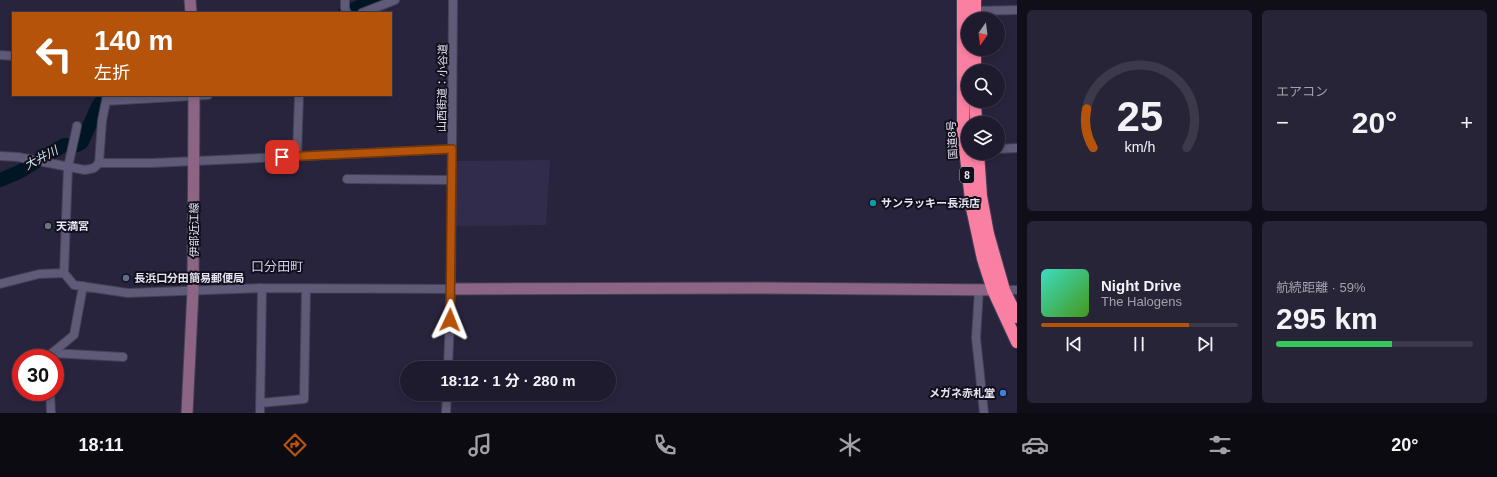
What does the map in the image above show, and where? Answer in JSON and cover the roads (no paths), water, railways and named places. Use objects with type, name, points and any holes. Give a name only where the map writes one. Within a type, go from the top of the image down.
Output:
[{"type":"highway","name":"国道8号","points":[[963,0],[963,132],[977,236],[983,259],[998,290],[1017,342]]},
{"type":"highway","name":"国道8号","points":[[978,160],[981,196],[998,290],[1017,316]]},
{"type":"street","points":[[190,0],[191,12]]},
{"type":"street","points":[[345,0],[346,12]]},
{"type":"street","points":[[365,12],[395,0]]},
{"type":"street","name":"山西街道：小谷道","points":[[448,361],[451,289],[453,0]]},
{"type":"street","points":[[975,10],[1017,10]]},
{"type":"street","points":[[0,55],[12,56]]},
{"type":"street","points":[[0,156],[18,157],[85,170],[94,168],[99,163],[102,121],[106,98],[165,96]]},
{"type":"street","name":"伊部近江線","points":[[187,413],[193,290],[194,96]]},
{"type":"street","points":[[297,156],[299,96]]},
{"type":"street","points":[[77,126],[68,166],[64,273],[74,285],[128,293],[262,288],[757,288],[1017,290]]},
{"type":"street","points":[[1005,149],[1017,148]]},
{"type":"street","points":[[99,163],[152,163],[452,149]]},
{"type":"street","points":[[347,179],[451,180]]},
{"type":"street","points":[[0,284],[39,274],[64,273]]},
{"type":"street","points":[[59,349],[74,335],[83,286]]},
{"type":"street","points":[[260,413],[262,288]]},
{"type":"street","points":[[260,403],[304,399],[306,289]]},
{"type":"street","points":[[979,290],[976,338],[984,413]]},
{"type":"street","points":[[64,356],[123,357]]},
{"type":"street","points":[[50,401],[51,413]]},
{"type":"street","points":[[446,413],[447,401]]},
{"type":"waterway","name":"大井川","points":[[347,12],[375,0]]},
{"type":"waterway","name":"大井川","points":[[0,180],[19,172],[64,145],[78,145],[82,142],[98,106],[105,96]]},
{"type":"place","name":"サンラッキー長浜店","points":[[873,203]]},
{"type":"place","name":"天満宮","points":[[48,226]]},
{"type":"place","name":"長浜口分田簡易郵便局","points":[[126,278]]},
{"type":"place","name":"メガネ赤札堂","points":[[1003,393]]},
{"type":"district","name":"口分田町","points":[[277,266]]}]
